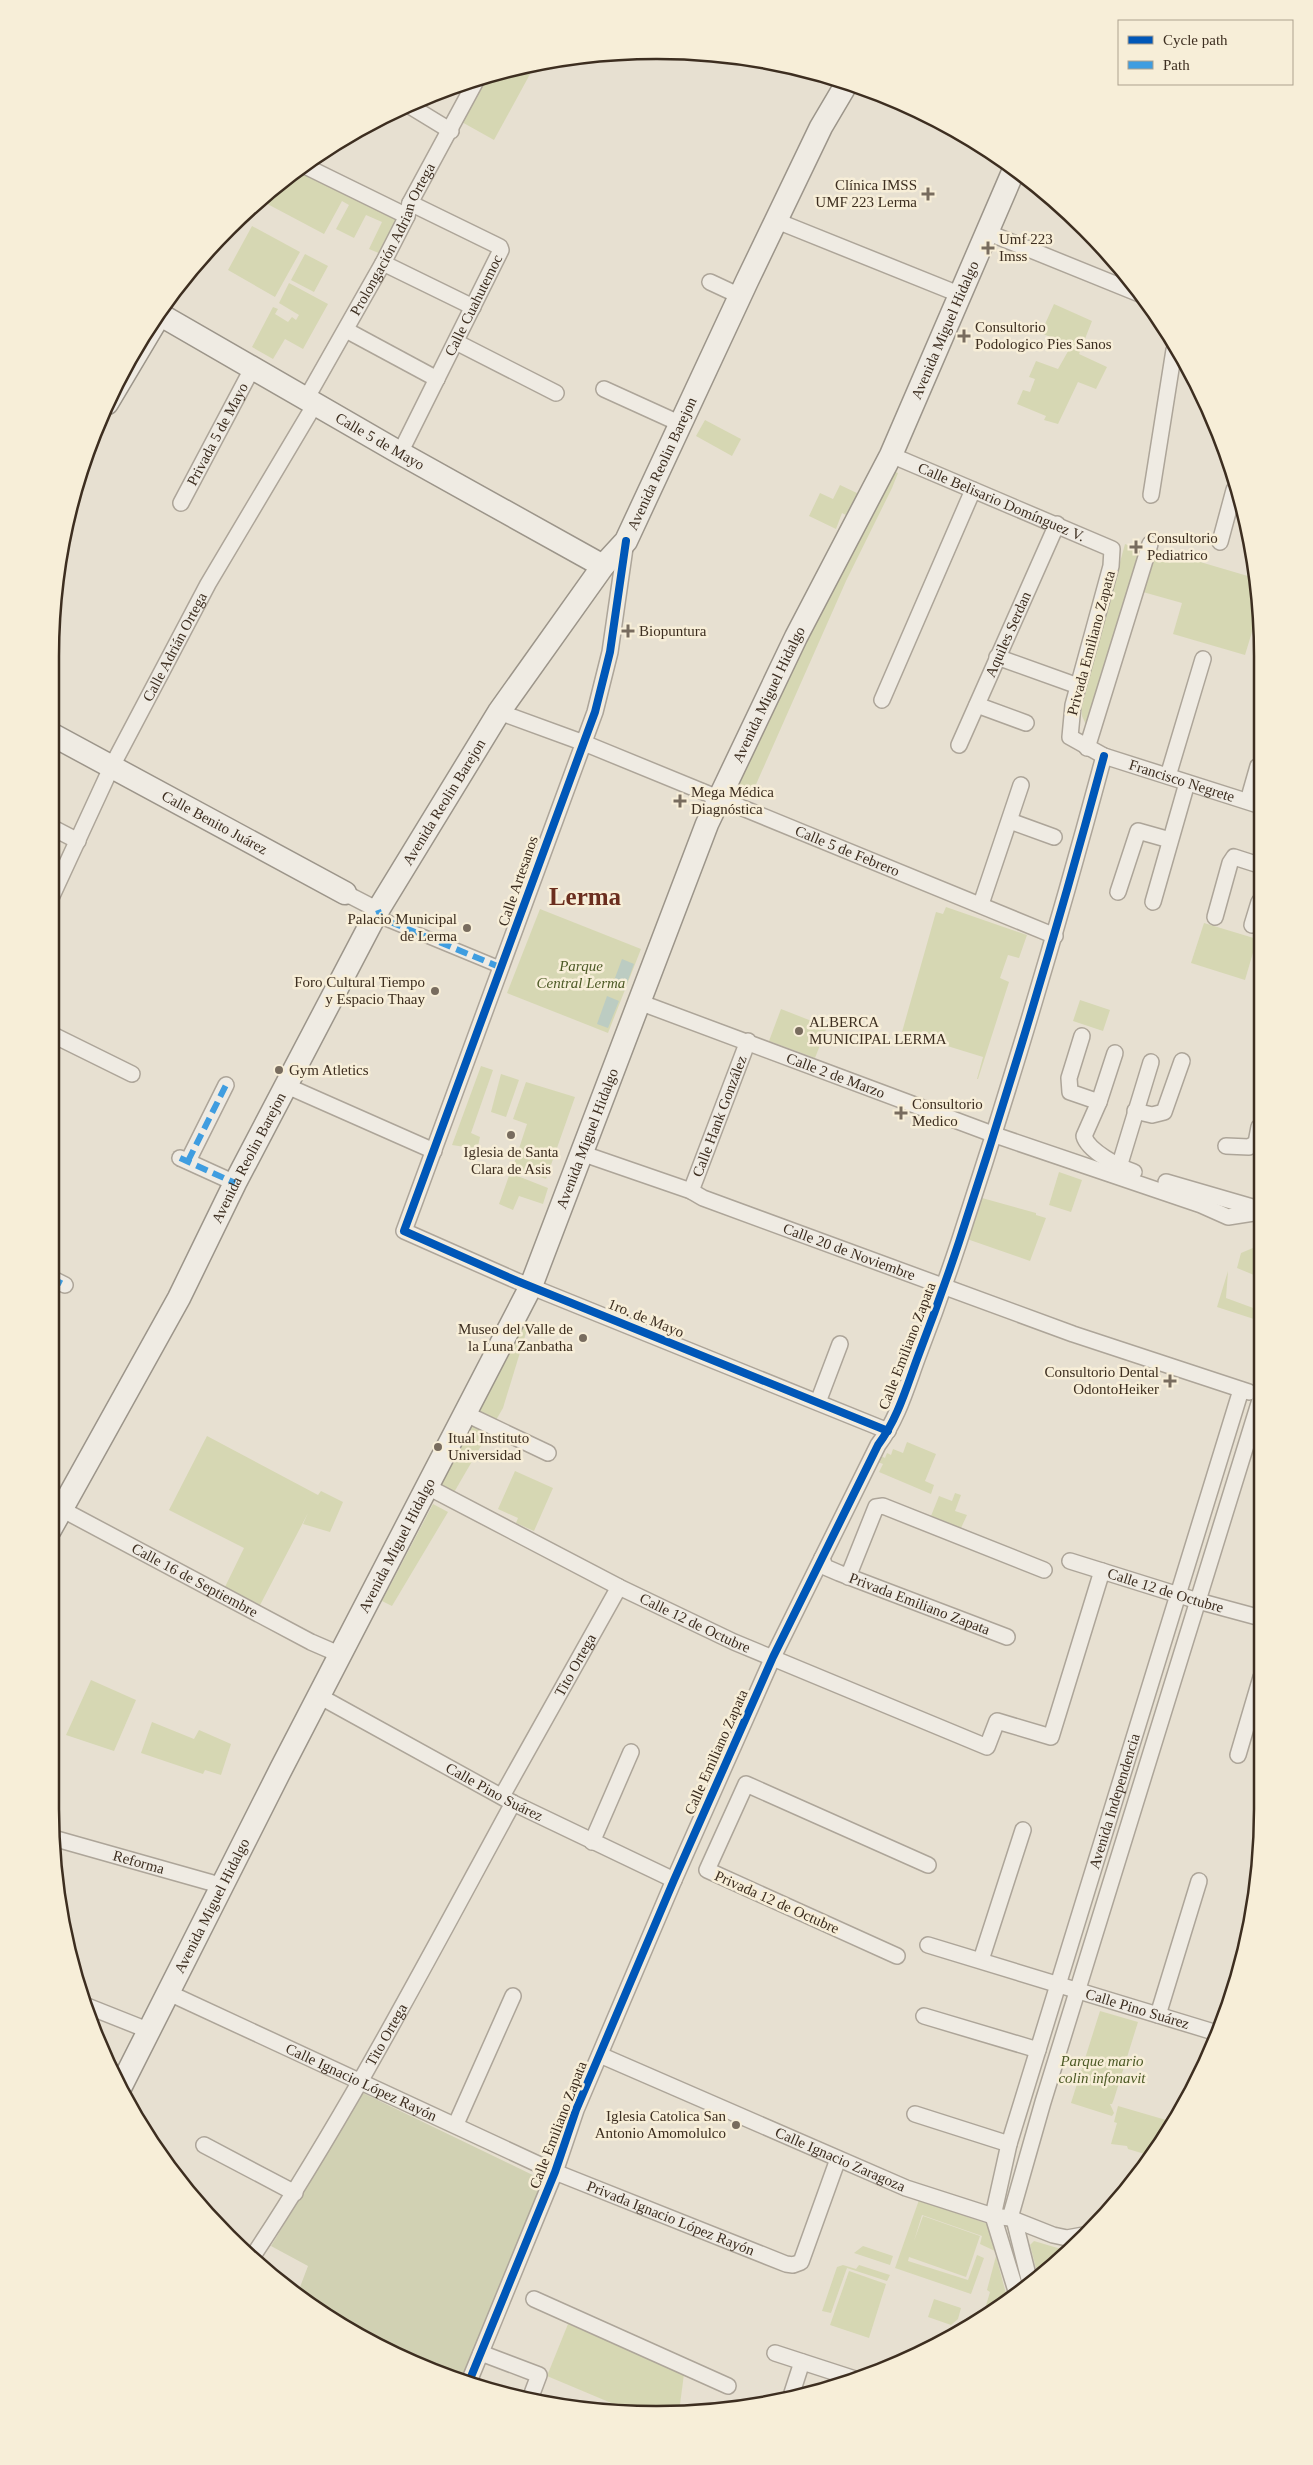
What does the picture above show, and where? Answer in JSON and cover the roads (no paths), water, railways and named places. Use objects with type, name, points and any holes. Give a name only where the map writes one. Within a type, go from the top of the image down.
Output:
[{"type":"main road","name":"Avenida Reolin Barejon","points":[[59,1501],[179,1298],[236,1183],[378,910],[499,712],[603,566],[626,541],[821,127],[844,88]]},
{"type":"main road","name":"Avenida Miguel Hidalgo","points":[[124,2080],[224,1886],[280,1769],[341,1655],[426,1486],[531,1286],[719,797],[796,637],[891,455],[989,233],[1012,176]]},
{"type":"main road","name":"Calle 5 de Mayo","points":[[164,317],[400,453],[603,566]]},
{"type":"main road","name":"Calle Benito Juárez","points":[[59,739],[345,893]]},
{"type":"street","name":"Prolongación Adrian Ortega","points":[[311,401],[472,88]]},
{"type":"street","points":[[416,109],[450,130]]},
{"type":"street","points":[[311,169],[409,210]]},
{"type":"street","name":"Calle Cuahutemoc","points":[[400,453],[500,255],[500,247],[409,210]]},
{"type":"street","points":[[777,221],[961,295]]},
{"type":"street","points":[[989,233],[1129,291]]},
{"type":"street","points":[[383,263],[473,307]]},
{"type":"street","points":[[710,282],[740,296]]},
{"type":"street","points":[[346,330],[437,379]]},
{"type":"street","points":[[456,342],[556,393]]},
{"type":"street","points":[[1151,495],[1173,356]]},
{"type":"street","name":"Privada 5 de Mayo","points":[[181,503],[253,367]]},
{"type":"street","points":[[604,389],[681,424]]},
{"type":"street","name":"Calle Adrián Ortega","points":[[59,881],[111,768],[208,584],[311,401]]},
{"type":"street","name":"Calle Belisario Domínguez V.","points":[[891,455],[1112,549]]},
{"type":"street","points":[[882,700],[973,490]]},
{"type":"street","points":[[1220,542],[1232,496]]},
{"type":"street","name":"Aquiles Serdan","points":[[959,745],[1057,524]]},
{"type":"street","name":"Calle Artesanos","points":[[406,1222],[502,968],[528,890],[595,712],[610,652],[626,541]]},
{"type":"street","points":[[1087,748],[1150,544]]},
{"type":"street","name":"Privada Emiliano Zapata","points":[[1070,737],[1078,686],[1111,566],[1112,549]]},
{"type":"street","points":[[998,658],[1078,686]]},
{"type":"street","points":[[1168,776],[1203,659]]},
{"type":"street","points":[[977,704],[1026,722]]},
{"type":"street","name":"Calle 5 de Febrero","points":[[499,712],[584,743],[719,797],[1056,936]]},
{"type":"street","name":"Francisco Negrete","points":[[1070,737],[1104,756],[1253,803]]},
{"type":"street","name":"Calle Emiliano Zapata","points":[[471,2377],[556,2172],[576,2110],[702,1816],[773,1658],[878,1445],[888,1431],[944,1287],[995,1135],[1056,936],[1104,756]]},
{"type":"street","points":[[1153,902],[1187,783]]},
{"type":"street","points":[[980,904],[1021,785]]},
{"type":"street","points":[[1010,821],[1054,837]]},
{"type":"street","points":[[59,831],[78,841]]},
{"type":"street","points":[[1118,892],[1138,831],[1170,840]]},
{"type":"street","points":[[1215,917],[1230,863],[1234,857],[1254,863]]},
{"type":"street","name":"Calle Benito Juárez","points":[[345,893],[378,910]]},
{"type":"street","points":[[378,910],[381,918],[502,968]]},
{"type":"street","points":[[1252,925],[1254,918]]},
{"type":"street","name":"Calle 2 de Marzo","points":[[639,1002],[748,1041],[995,1135],[1201,1205],[1228,1217],[1254,1211]]},
{"type":"street","points":[[1082,1036],[1069,1078],[1070,1092],[1099,1102]]},
{"type":"street","points":[[59,1038],[132,1074]]},
{"type":"street","name":"Calle Hank González","points":[[691,1191],[748,1041]]},
{"type":"street","points":[[1115,1053],[1099,1102],[1085,1129],[1085,1141],[1119,1167],[1254,1208]]},
{"type":"street","points":[[1134,1111],[1152,1115],[1164,1112],[1182,1060]]},
{"type":"street","points":[[1119,1167],[1134,1111],[1151,1062]]},
{"type":"street","points":[[226,1085],[184,1159],[236,1183]]},
{"type":"street","points":[[288,1086],[434,1151]]},
{"type":"street","points":[[1226,1146],[1249,1147],[1254,1145]]},
{"type":"street","name":"Calle 20 de Noviembre","points":[[581,1153],[691,1191],[703,1198],[1130,1354],[1254,1394]]},
{"type":"street","name":"1ro. de Mayo","points":[[406,1222],[403,1229],[406,1234],[888,1431]]},
{"type":"street","points":[[59,1283],[65,1286]]},
{"type":"street","points":[[818,1402],[840,1344]]},
{"type":"street","name":"Avenida Independencia","points":[[993,2216],[1009,2144],[1241,1390]]},
{"type":"street","points":[[464,1413],[548,1453]]},
{"type":"street","name":"Avenida Independencia","points":[[1012,2219],[1043,2102],[1254,1419]]},
{"type":"street","name":"Calle 12 de Octubre","points":[[426,1486],[619,1587],[773,1658],[988,1747],[997,1721],[1051,1737],[1102,1571]]},
{"type":"street","name":"Privada Emiliano Zapata","points":[[1007,1637],[848,1577],[876,1507],[883,1506],[1044,1570]]},
{"type":"street","name":"Calle 16 de Septiembre","points":[[59,1508],[311,1642],[341,1655]]},
{"type":"street","points":[[822,1558],[825,1567],[848,1577]]},
{"type":"street","name":"Calle 12 de Octubre","points":[[1070,1560],[1177,1595],[1254,1616]]},
{"type":"street","name":"Tito Ortega","points":[[256,2252],[295,2193],[360,2082],[619,1587]]},
{"type":"street","name":"Calle Pino Suárez","points":[[319,1696],[508,1800],[674,1880]]},
{"type":"street","points":[[1238,1755],[1254,1701]]},
{"type":"street","points":[[592,1842],[630,1752]]},
{"type":"street","name":"Privada 12 de Octubre","points":[[897,1956],[707,1870],[746,1784],[928,1866]]},
{"type":"street","points":[[1117,1794],[1137,1798]]},
{"type":"street","points":[[702,1816],[726,1826]]},
{"type":"street","points":[[981,1960],[1023,1830]]},
{"type":"street","name":"Reforma","points":[[60,1840],[224,1886]]},
{"type":"street","points":[[1158,2015],[1199,1882]]},
{"type":"street","name":"Calle Pino Suárez","points":[[928,1945],[1079,1989],[1211,2031]]},
{"type":"street","name":"Calle Ignacio López Rayón","points":[[169,1993],[360,2082],[456,2124],[556,2172]]},
{"type":"street","points":[[456,2124],[513,1996]]},
{"type":"street","points":[[93,2008],[150,2031]]},
{"type":"street","points":[[924,2016],[1038,2050]]},
{"type":"street","name":"Calle Ignacio Zaragoza","points":[[600,2055],[906,2188],[993,2216],[1012,2219],[1060,2236],[1073,2237]]},
{"type":"street","points":[[1024,2096],[1043,2102]]},
{"type":"street","points":[[915,2114],[1009,2144]]},
{"type":"street","points":[[204,2144],[295,2193]]},
{"type":"street","name":"Privada Ignacio López Rayón","points":[[556,2172],[786,2264],[793,2265],[801,2262],[838,2159]]},
{"type":"street","points":[[993,2216],[1015,2287]]},
{"type":"street","points":[[1012,2219],[1028,2276]]},
{"type":"street","points":[[1007,2257],[1022,2252]]},
{"type":"street","points":[[534,2299],[728,2386]]},
{"type":"street","points":[[481,2353],[539,2375],[532,2393]]},
{"type":"street","points":[[775,2353],[845,2376]]},
{"type":"street","points":[[793,2390],[802,2362]]},
{"type":"place","name":"Clínica IMSS UMF 223 Lerma","points":[[928,194]]},
{"type":"place","name":"Umf 223 Imss","points":[[988,248]]},
{"type":"place","name":"Consultorio Podologico Pies Sanos","points":[[964,336]]},
{"type":"place","name":"Consultorio Pediatrico","points":[[1136,547]]},
{"type":"place","name":"Biopuntura","points":[[628,631]]},
{"type":"place","name":"Mega Médica Diagnóstica","points":[[680,801]]},
{"type":"place","name":"Palacio Municipal de Lerma","points":[[467,928]]},
{"type":"place","name":"Foro Cultural Tiempo y Espacio Thaay","points":[[435,991]]},
{"type":"place","name":"ALBERCA MUNICIPAL LERMA","points":[[799,1031]]},
{"type":"place","name":"Gym Atletics","points":[[279,1070]]},
{"type":"place","name":"Consultorio Medico","points":[[901,1113]]},
{"type":"place","name":"Iglesia de Santa Clara de Asis","points":[[511,1135]]},
{"type":"place","name":"Museo del Valle de la Luna Zanbatha","points":[[583,1338]]},
{"type":"place","name":"Consultorio Dental OdontoHeiker","points":[[1170,1381]]},
{"type":"place","name":"Itual Instituto Universidad","points":[[438,1447]]},
{"type":"place","name":"Iglesia Catolica San Antonio Amomolulco","points":[[736,2125]]},
{"type":"district","name":"Lerma","points":[[585,896]]},
{"type":"park label","name":"Parque Central Lerma","points":[[581,974]]},
{"type":"park label","name":"Parque mario colin infonavit","points":[[1102,2070]]}]
